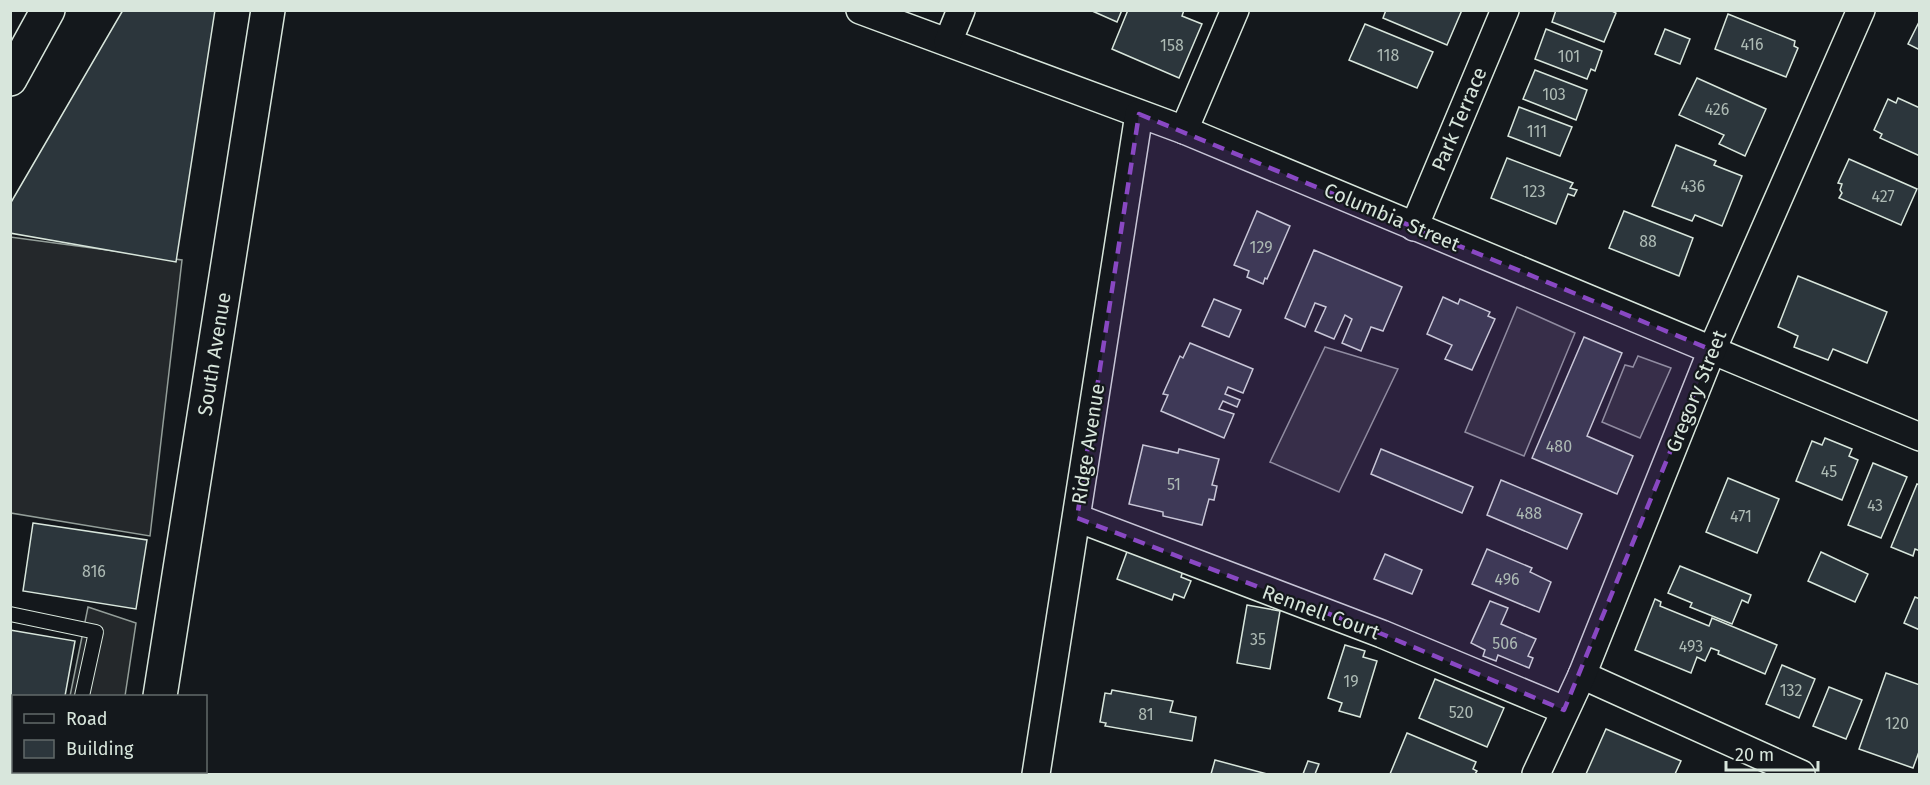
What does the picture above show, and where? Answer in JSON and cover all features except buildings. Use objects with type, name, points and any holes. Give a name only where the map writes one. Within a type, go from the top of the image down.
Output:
[{"type":"main road","points":[[10,79],[48,10]]},
{"type":"main road","name":"South Avenue","points":[[160,695],[268,10]]},
{"type":"street","name":"Columbia Street","points":[[860,10],[1184,130],[1920,437]]},
{"type":"street","points":[[948,42],[961,10]]},
{"type":"street","points":[[1184,130],[1236,10]]},
{"type":"street","name":"Park Terrace","points":[[1414,227],[1505,10]]},
{"type":"street","name":"Gregory Street","points":[[1536,774],[1582,675],[1712,350],[1861,10]]},
{"type":"street","name":"Ridge Avenue","points":[[1036,774],[1139,114]]},
{"type":"street","name":"Rennell Court","points":[[1077,518],[1382,634],[1564,710]]},
{"type":"street","points":[[1582,675],[1801,774]]},
{"type":"lane","points":[[10,614],[96,632],[82,695]]},
{"type":"highlighted area","points":[[1139,114],[1712,350],[1564,710],[1382,634],[1077,518]]},
{"type":"shaded area","points":[[10,237],[182,260],[150,536],[11,513]]},
{"type":"shaded area","points":[[1517,307],[1575,333],[1524,456],[1465,432]]},
{"type":"shaded area","points":[[1325,347],[1398,369],[1339,492],[1270,462]]},
{"type":"shaded area","points":[[1638,356],[1671,368],[1640,438],[1602,422],[1625,365],[1633,367]]},
{"type":"shaded area","points":[[88,607],[136,623],[125,695],[70,695]]}]
